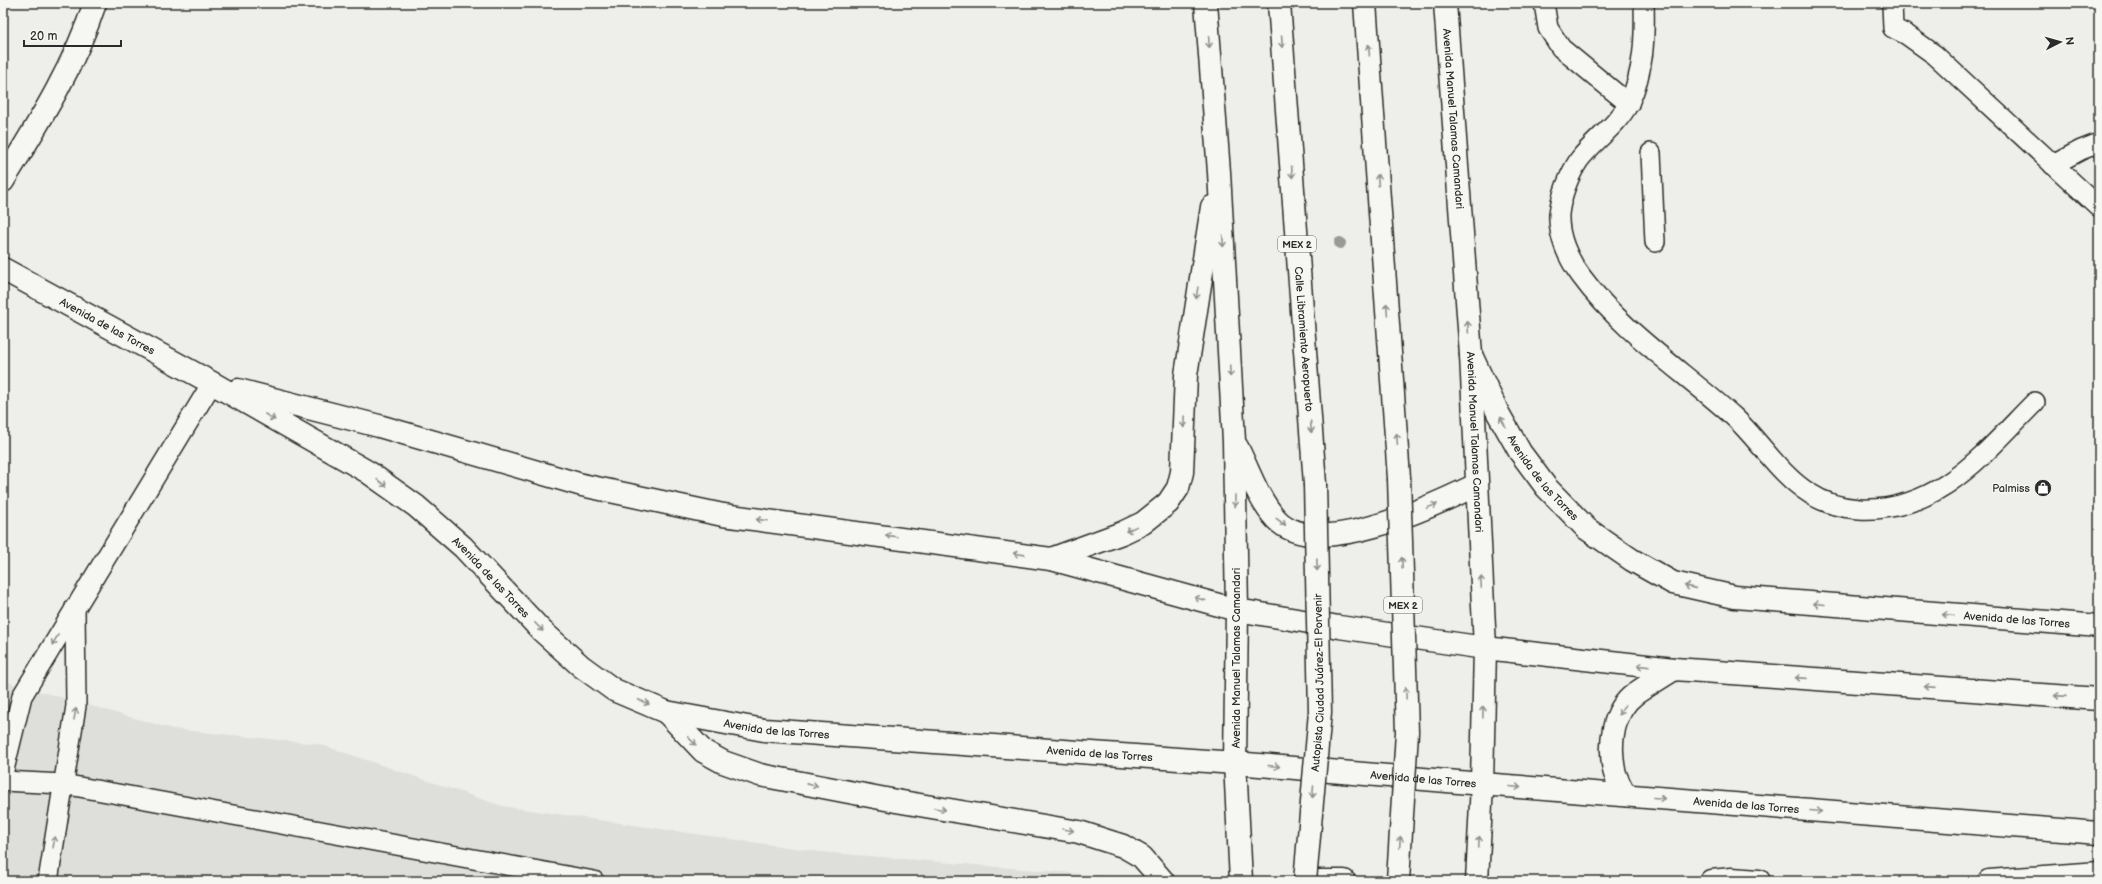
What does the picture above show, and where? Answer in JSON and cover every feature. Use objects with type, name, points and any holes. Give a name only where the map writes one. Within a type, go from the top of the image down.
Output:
[{"type":"main road","points":[[3,180],[44,114],[85,34],[95,3]]},
{"type":"main road","name":"Avenida Manuel Talamas Camandari","points":[[1206,3],[1219,172],[1234,441],[1237,610],[1235,763],[1241,881]]},
{"type":"main road","name":"Calle Libramiento Aeropuerto","points":[[1279,3],[1315,484]]},
{"type":"main road","name":"MEX 2","points":[[1365,3],[1399,478],[1407,732],[1398,881]]},
{"type":"main road","name":"Avenida Manuel Talamas Camandari","points":[[1445,3],[1470,355],[1485,648],[1482,784],[1477,881]]},
{"type":"main road","points":[[1051,559],[1122,533],[1143,523],[1168,503],[1178,488],[1182,472],[1186,374],[1191,335],[1219,172]]},
{"type":"main road","name":"Avenida de las Torres","points":[[3,269],[212,383],[368,472],[416,506],[463,547],[542,630],[582,666],[614,690],[666,712],[764,730],[1235,763],[1625,796],[2099,833]]},
{"type":"main road","name":"Avenida de las Torres","points":[[1470,355],[1498,413],[1520,452],[1546,487],[1587,528],[1632,560],[1674,583],[1735,597],[2099,626]]},
{"type":"main road","name":"Avenida de las Torres","points":[[212,383],[379,426],[582,485],[715,513],[1051,559],[1237,610],[1339,627],[1485,648],[1674,669],[2099,699]]},
{"type":"main road","points":[[1234,441],[1262,500],[1277,520],[1290,529],[1309,535],[1335,535],[1385,522],[1433,506],[1476,485]]},
{"type":"main road","name":"Autopista Ciudad Juárez-El Porvenir","points":[[1305,881],[1320,712],[1315,484]]},
{"type":"main road","points":[[1625,796],[1615,771],[1612,753],[1615,722],[1624,707],[1634,695],[1674,669]]},
{"type":"main road","points":[[666,712],[703,751],[723,762],[760,775],[896,802],[1079,832],[1123,846],[1142,857],[1163,881]]},
{"type":"main road","points":[[1989,881],[2099,873]]},
{"type":"main road","points":[[1711,881],[1732,879],[1759,881]]},
{"type":"main road","points":[[1305,881],[1344,881]]},
{"type":"lane","points":[[1544,3],[1548,28],[1561,48],[1628,104]]},
{"type":"lane","points":[[1644,3],[1645,43],[1638,78],[1628,104],[1614,125],[1579,160],[1565,189],[1559,215],[1564,248],[1579,274],[1599,299],[1635,333],[1736,419],[1795,483],[1810,494],[1827,503],[1860,509],[1896,507],[1917,501],[1933,494],[1956,478],[2035,402]]},
{"type":"lane","points":[[1892,3],[1893,28],[1907,35],[1935,55],[2099,207]]},
{"type":"lane","points":[[2053,165],[2081,150],[2099,143]]},
{"type":"lane","points":[[1651,153],[1655,242]]},
{"type":"lane","points":[[3,774],[22,696],[212,383]]},
{"type":"lane","points":[[48,881],[76,706],[75,607]]},
{"type":"lane","points":[[3,781],[63,784],[594,881]]},
{"type":"shaded area","points":[[3,681],[173,729],[319,744],[502,806],[821,852],[1120,877],[1123,881],[3,881]]},
{"type":"place","name":"Palmiss","points":[[2043,488]]}]
